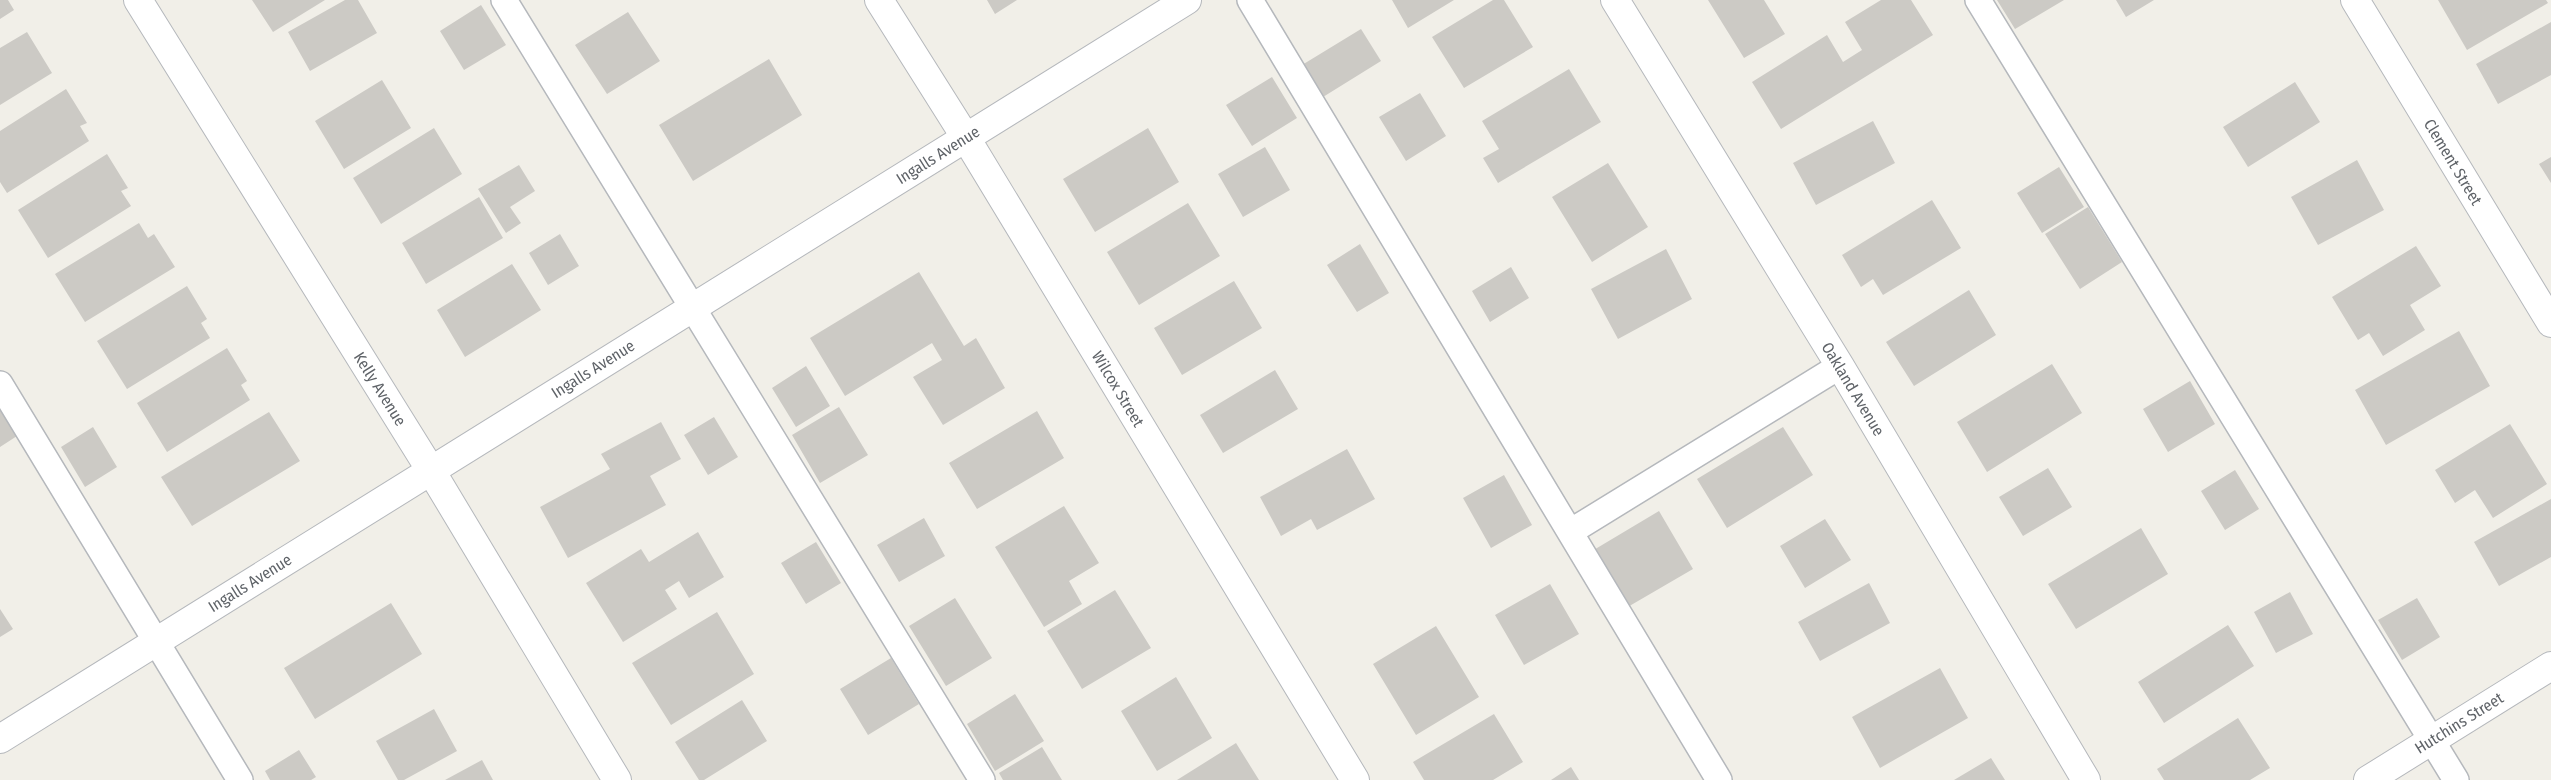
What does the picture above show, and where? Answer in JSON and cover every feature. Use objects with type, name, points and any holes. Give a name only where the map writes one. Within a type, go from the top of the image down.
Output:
[{"type":"street","name":"Kelly Avenue","points":[[138,0],[430,469],[617,780]]},
{"type":"street","name":"Wilcox Street","points":[[879,0],[966,138],[1355,780]]},
{"type":"street","name":"Ingalls Avenue","points":[[0,738],[1187,0]]},
{"type":"street","name":"Oakland Avenue","points":[[1615,0],[1840,366],[2086,780]]},
{"type":"street","name":"Clement Street","points":[[2355,0],[2551,323]]},
{"type":"street","name":"Hutchins Street","points":[[2368,780],[2551,666]]},
{"type":"lane","points":[[504,0],[694,307],[982,780]]},
{"type":"lane","points":[[1250,0],[1719,780]]},
{"type":"lane","points":[[1978,0],[2456,780]]},
{"type":"lane","points":[[1570,532],[1840,366]]},
{"type":"lane","points":[[0,384],[240,780]]},
{"type":"building","points":[[0,0],[8,0],[14,10],[0,19]]},
{"type":"building","points":[[252,0],[325,0],[273,32]]},
{"type":"building","points":[[345,0],[358,0],[377,33],[310,71],[288,32]]},
{"type":"building","points":[[987,0],[1017,0],[995,14]]},
{"type":"building","points":[[1392,0],[1454,0],[1408,28]]},
{"type":"building","points":[[1493,0],[1504,0],[1533,47],[1464,88],[1432,37]]},
{"type":"building","points":[[1708,0],[1764,0],[1785,34],[1744,58]]},
{"type":"building","points":[[1881,0],[1911,0],[1933,35],[1781,129],[1752,82],[1827,35],[1843,62],[1862,50],[1845,22]]},
{"type":"building","points":[[1997,0],[2064,0],[2015,29]]},
{"type":"building","points":[[2116,0],[2154,0],[2126,17]]},
{"type":"building","points":[[2438,0],[2546,0],[2548,3],[2467,50]]},
{"type":"building","points":[[481,5],[506,45],[464,70],[440,31]]},
{"type":"building","points":[[628,12],[660,61],[607,94],[575,45]]},
{"type":"building","points":[[2551,22],[2551,75],[2498,104],[2476,64]]},
{"type":"building","points":[[1361,29],[1381,61],[1323,97],[1302,65]]},
{"type":"building","points":[[27,32],[52,73],[0,105],[0,48]]},
{"type":"building","points":[[769,59],[802,115],[693,181],[659,125]]},
{"type":"building","points":[[1569,69],[1601,122],[1498,183],[1483,158],[1499,149],[1482,121]]},
{"type":"building","points":[[1272,77],[1297,118],[1252,146],[1226,105]]},
{"type":"building","points":[[382,80],[411,128],[344,169],[315,121]]},
{"type":"building","points":[[2295,82],[2320,122],[2248,167],[2223,127]]},
{"type":"building","points":[[66,89],[87,123],[80,126],[89,141],[7,193],[0,182],[0,131]]},
{"type":"building","points":[[1420,93],[1446,136],[1406,161],[1379,117]]},
{"type":"building","points":[[1873,121],[1895,163],[1816,205],[1793,163]]},
{"type":"building","points":[[434,128],[462,174],[381,224],[353,178]]},
{"type":"building","points":[[1148,128],[1179,182],[1095,232],[1063,179]]},
{"type":"building","points":[[1265,147],[1290,190],[1243,217],[1218,174]]},
{"type":"building","points":[[107,154],[128,188],[121,191],[131,206],[48,258],[18,210]]},
{"type":"building","points":[[2551,157],[2551,183],[2539,164]]},
{"type":"building","points":[[2357,160],[2384,210],[2318,245],[2291,197]]},
{"type":"building","points":[[1608,163],[1648,227],[1592,262],[1552,197]]},
{"type":"building","points":[[519,165],[535,191],[510,207],[521,223],[506,233],[478,189]]},
{"type":"building","points":[[2059,167],[2084,207],[2042,233],[2017,193]]},
{"type":"building","points":[[479,197],[503,238],[426,284],[402,243]]},
{"type":"building","points":[[1932,200],[1961,248],[1883,295],[1873,279],[1861,287],[1842,255]]},
{"type":"building","points":[[1188,203],[1220,256],[1139,305],[1107,252]]},
{"type":"building","points":[[2088,207],[2122,262],[2080,289],[2045,234]]},
{"type":"building","points":[[139,223],[148,238],[154,234],[175,267],[85,322],[55,274]]},
{"type":"building","points":[[560,234],[579,266],[548,285],[529,253]]},
{"type":"building","points":[[1360,244],[1389,293],[1357,312],[1327,265]]},
{"type":"building","points":[[2416,246],[2441,286],[2410,305],[2425,330],[2383,356],[2369,333],[2358,340],[2332,297]]},
{"type":"building","points":[[1666,249],[1692,299],[1618,339],[1591,289]]},
{"type":"building","points":[[512,264],[541,310],[465,357],[437,310]]},
{"type":"building","points":[[1511,267],[1529,298],[1490,322],[1472,291]]},
{"type":"building","points":[[919,272],[964,346],[976,338],[1005,388],[943,425],[913,377],[942,360],[932,343],[845,396],[810,338]]},
{"type":"building","points":[[1234,281],[1262,328],[1182,375],[1154,328]]},
{"type":"building","points":[[187,286],[207,319],[201,323],[210,338],[127,389],[97,341]]},
{"type":"building","points":[[1969,290],[1996,335],[1914,386],[1886,342]]},
{"type":"building","points":[[2459,331],[2490,386],[2386,445],[2355,390]]},
{"type":"building","points":[[227,348],[247,381],[241,385],[250,400],[167,452],[137,403]]},
{"type":"building","points":[[2052,364],[2082,413],[1987,472],[1957,422]]},
{"type":"building","points":[[806,366],[830,406],[796,427],[772,388]]},
{"type":"building","points":[[1275,370],[1298,409],[1223,453],[1200,415]]},
{"type":"building","points":[[2190,381],[2215,424],[2168,452],[2143,409]]},
{"type":"building","points":[[839,407],[868,455],[820,483],[792,435]]},
{"type":"building","points":[[0,408],[17,436],[0,447]]},
{"type":"building","points":[[1037,411],[1064,458],[977,509],[949,463]]},
{"type":"building","points":[[269,412],[300,461],[192,526],[161,477]]},
{"type":"building","points":[[714,417],[738,457],[708,475],[684,435]]},
{"type":"building","points":[[661,422],[681,459],[650,476],[666,505],[568,558],[540,507],[610,469],[601,454]]},
{"type":"building","points":[[2510,424],[2547,484],[2493,518],[2475,490],[2455,503],[2435,470]]},
{"type":"building","points":[[93,427],[117,467],[85,487],[61,447]]},
{"type":"building","points":[[1783,427],[1813,475],[1727,528],[1697,479]]},
{"type":"building","points":[[1347,449],[1375,499],[1317,530],[1311,519],[1281,536],[1260,497]]},
{"type":"building","points":[[2048,468],[2072,507],[2023,536],[1999,497]]},
{"type":"building","points":[[2235,470],[2259,509],[2225,530],[2201,491]]},
{"type":"building","points":[[1504,475],[1532,525],[1491,548],[1463,498]]},
{"type":"building","points":[[2551,499],[2551,557],[2499,586],[2474,542]]},
{"type":"building","points":[[1064,506],[1099,563],[1069,581],[1082,604],[1044,627],[995,547]]},
{"type":"building","points":[[1659,511],[1693,569],[1626,608],[1592,551]]},
{"type":"building","points":[[924,518],[945,556],[899,582],[877,545]]},
{"type":"building","points":[[1825,519],[1851,560],[1805,588],[1780,546]]},
{"type":"building","points":[[2141,528],[2168,574],[2076,629],[2048,584]]},
{"type":"building","points":[[698,532],[724,577],[689,598],[679,581],[665,590],[677,609],[623,642],[586,583],[641,549],[649,562]]},
{"type":"building","points":[[816,542],[841,583],[806,604],[781,563]]},
{"type":"building","points":[[1869,583],[1890,623],[1820,661],[1798,622]]},
{"type":"building","points":[[1550,584],[1579,634],[1524,665],[1495,615]]},
{"type":"building","points":[[1115,590],[1151,648],[1082,689],[1047,631]]},
{"type":"building","points":[[2290,592],[2313,634],[2276,653],[2254,612]]},
{"type":"building","points":[[955,598],[992,658],[946,686],[909,626]]},
{"type":"building","points":[[2417,598],[2440,637],[2402,660],[2378,620]]},
{"type":"building","points":[[391,603],[422,654],[315,719],[284,668]]},
{"type":"building","points":[[0,609],[13,629],[0,637]]},
{"type":"building","points":[[717,612],[754,674],[671,725],[632,663]]},
{"type":"building","points":[[2228,625],[2254,666],[2164,723],[2138,682]]},
{"type":"building","points":[[1436,626],[1479,697],[1416,735],[1373,664]]},
{"type":"building","points":[[891,658],[919,704],[868,735],[840,689]]},
{"type":"building","points":[[1940,668],[1968,718],[1880,768],[1852,717]]},
{"type":"building","points":[[1176,677],[1212,738],[1157,771],[1121,711]]},
{"type":"building","points":[[1015,694],[1044,741],[995,771],[967,724]]},
{"type":"building","points":[[742,700],[767,741],[704,780],[699,780],[675,742]]},
{"type":"building","points":[[434,709],[457,751],[404,780],[398,780],[376,741]]},
{"type":"building","points":[[1494,714],[1523,762],[1493,780],[1424,780],[1413,762]]},
{"type":"building","points":[[2238,718],[2270,768],[2250,780],[2164,780],[2157,769]]},
{"type":"building","points":[[1236,743],[1259,780],[1177,780]]},
{"type":"building","points":[[1042,747],[1062,780],[1003,780],[999,773]]},
{"type":"building","points":[[299,750],[316,777],[311,780],[270,780],[265,771]]},
{"type":"building","points":[[1991,758],[2005,780],[1954,780]]},
{"type":"building","points":[[482,760],[493,780],[445,780]]},
{"type":"building","points":[[1571,767],[1579,780],[1551,780]]}]
